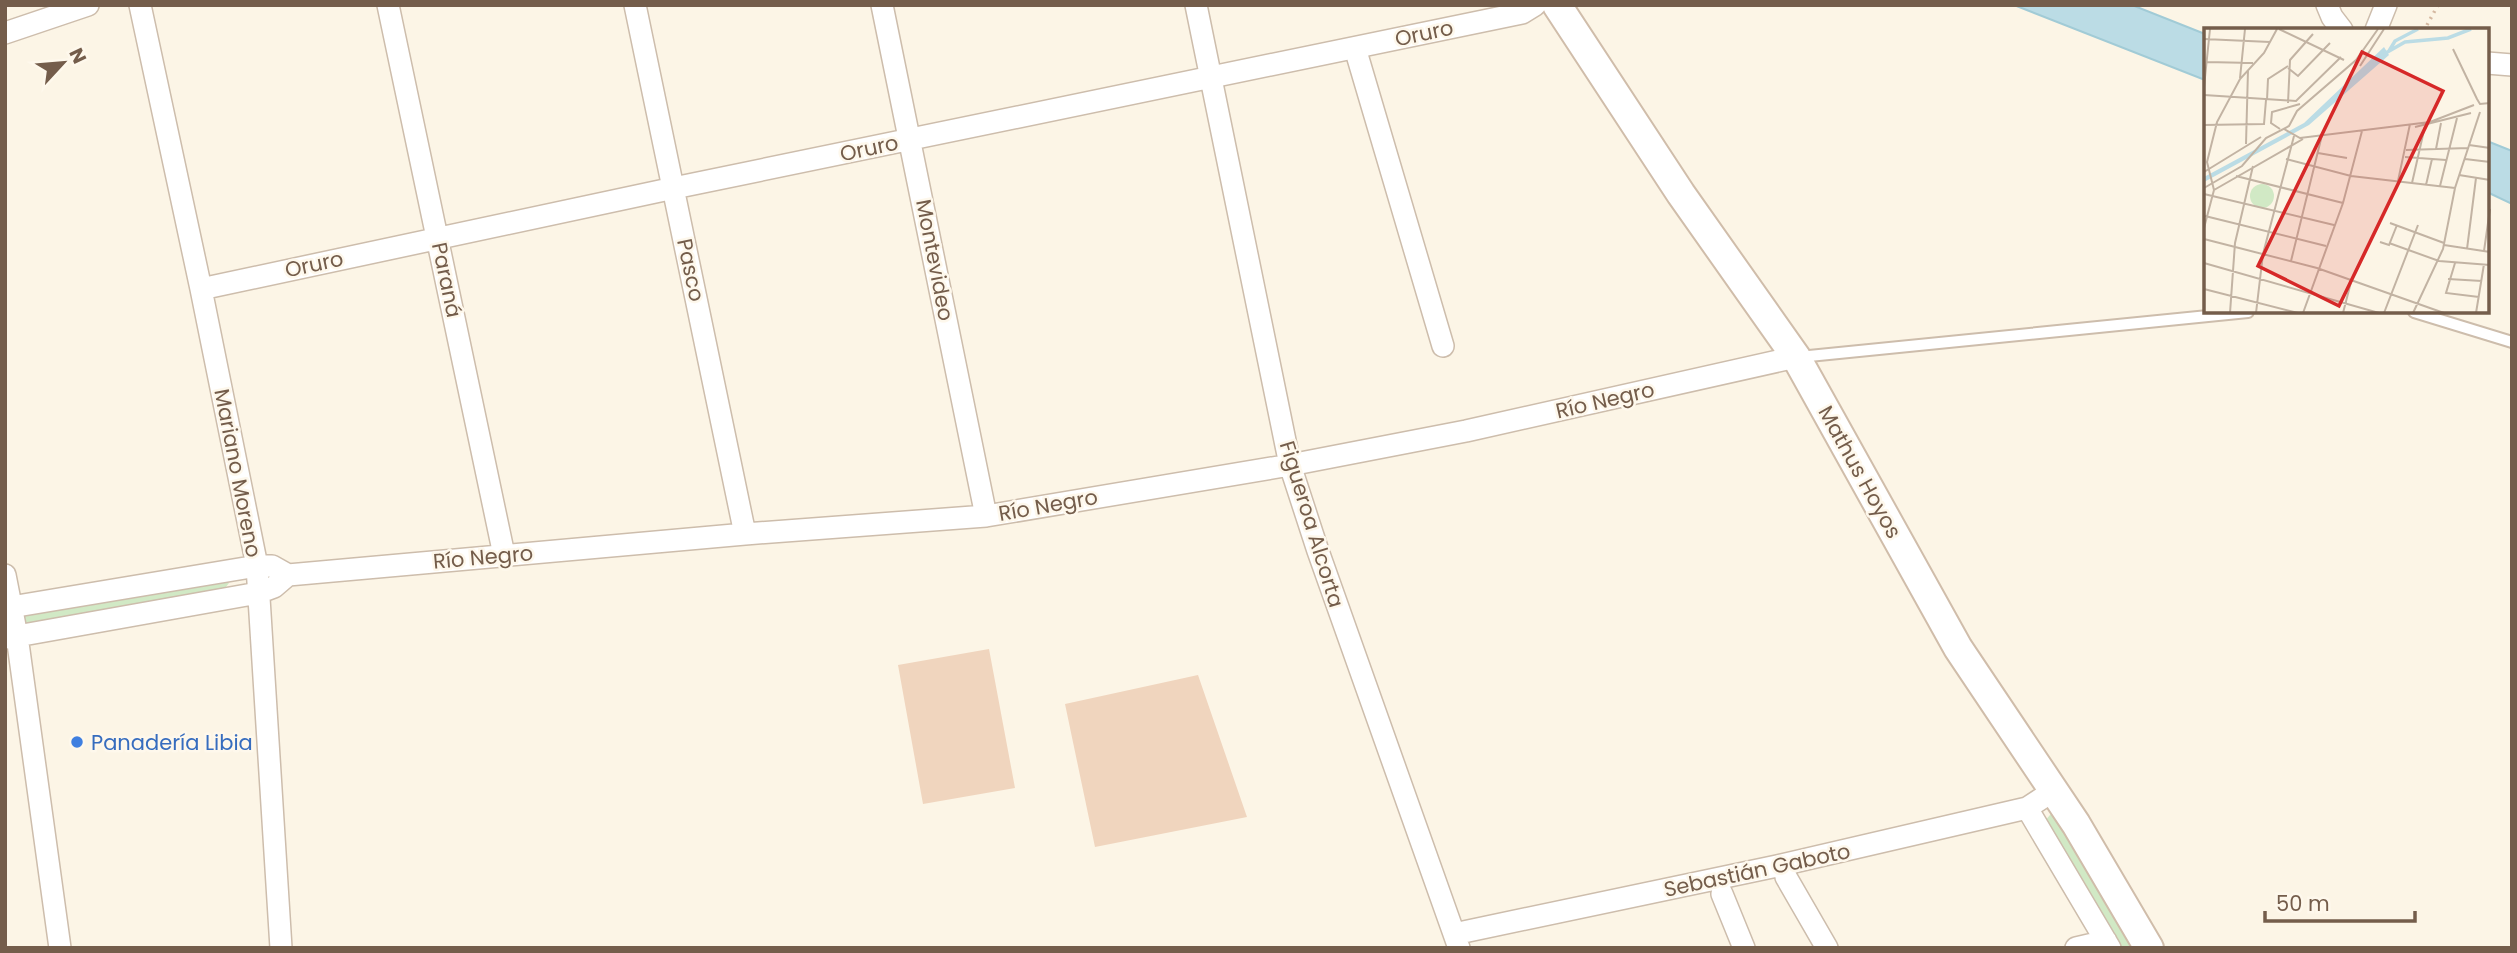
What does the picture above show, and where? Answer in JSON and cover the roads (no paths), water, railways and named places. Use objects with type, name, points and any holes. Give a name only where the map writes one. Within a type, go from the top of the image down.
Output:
[{"type":"main road","name":"Mathus Hoyos","points":[[1557,5],[1681,194],[1796,357],[1958,648],[2053,791],[2149,948]]},
{"type":"street","points":[[5,33],[88,5]]},
{"type":"street","name":"Mariano Moreno","points":[[140,5],[257,566],[281,948]]},
{"type":"street","name":"Paraná","points":[[388,5],[504,555]]},
{"type":"street","name":"Pasco","points":[[635,5],[745,534]]},
{"type":"street","name":"Montevideo","points":[[882,5],[986,516]]},
{"type":"street","name":"Figueroa Alcorta","points":[[1196,5],[1290,465],[1457,941]]},
{"type":"street","name":"Oruro","points":[[201,289],[439,237],[1522,13],[1535,5]]},
{"type":"street","points":[[2328,5],[2332,17],[2340,28]]},
{"type":"street","points":[[2377,28],[2386,5]]},
{"type":"street","points":[[1355,48],[1443,346]]},
{"type":"street","points":[[2489,63],[2512,65]]},
{"type":"street","name":"Río Negro","points":[[8,607],[257,566],[272,566],[288,575],[745,534],[986,516],[1290,465],[1466,431],[1796,357]]},
{"type":"street","points":[[5,575],[11,637],[60,948]]},
{"type":"street","name":"Río Negro","points":[[11,637],[258,593],[274,587],[288,575]]},
{"type":"street","name":"Sebastián Gaboto","points":[[1457,941],[2027,808],[2053,791]]},
{"type":"street","points":[[2027,808],[2108,944],[2076,948]]},
{"type":"street","points":[[1786,877],[1827,948]]},
{"type":"street","points":[[1722,894],[1744,948]]},
{"type":"lane","points":[[1796,357],[2238,313]]},
{"type":"lane","points":[[2417,313],[2512,342]]},
{"type":"water","points":[[2014,5],[2132,5],[2204,34],[2204,80]]},
{"type":"water","points":[[2489,142],[2512,151],[2512,204],[2489,193]]},
{"type":"place","name":"Panadería Libia","points":[[77,742]]}]
